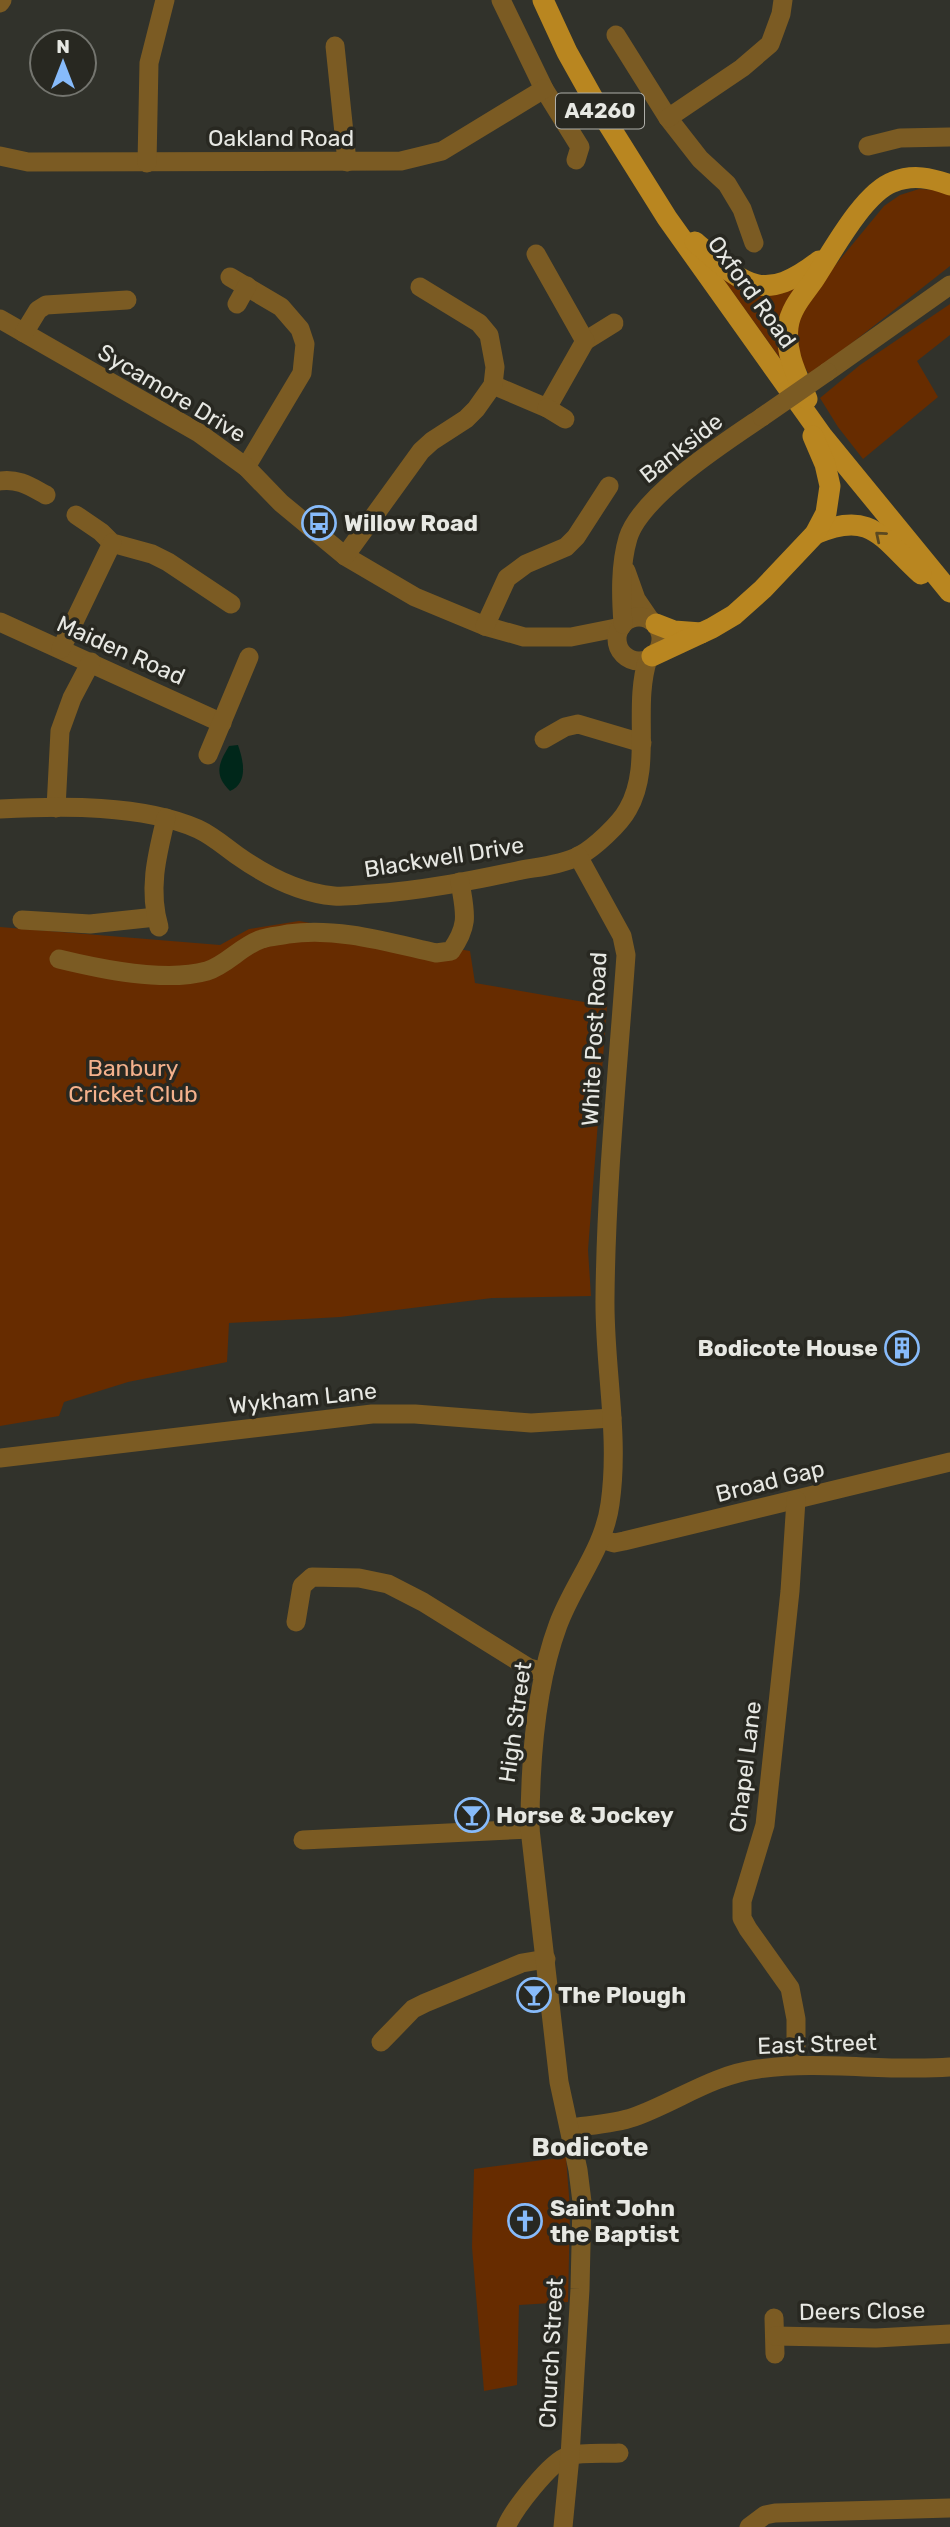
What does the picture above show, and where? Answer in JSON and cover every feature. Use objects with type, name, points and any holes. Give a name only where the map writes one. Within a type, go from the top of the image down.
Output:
[{"type":"main road","name":"Oxford Road","points":[[543,0],[594,99],[667,218],[823,437],[950,592]]},
{"type":"main road","points":[[823,437],[794,370],[788,349],[788,324],[796,305],[828,254],[868,202],[884,186],[918,176],[950,185]]},
{"type":"main road","points":[[667,218],[725,270],[751,284],[764,286],[789,282],[828,254]]},
{"type":"main road","points":[[650,657],[723,623],[748,604],[815,534],[826,513],[830,486],[825,464],[798,402]]},
{"type":"main road","points":[[815,534],[841,525],[871,528],[950,597]]},
{"type":"main road","points":[[654,622],[674,631],[703,632]]},
{"type":"street","points":[[148,163],[149,63],[165,0]]},
{"type":"street","points":[[501,0],[544,89],[579,147],[576,160]]},
{"type":"street","points":[[668,118],[742,68],[770,44],[783,0]]},
{"type":"street","points":[[616,35],[668,118],[700,159],[727,184],[742,209],[754,243]]},
{"type":"street","points":[[335,46],[346,162]]},
{"type":"street","name":"Oakland Road","points":[[0,156],[28,162],[401,161],[442,151],[544,89]]},
{"type":"street","points":[[868,146],[900,138],[950,137]]},
{"type":"street","points":[[536,254],[585,341]]},
{"type":"street","points":[[237,304],[239,281],[281,307],[300,329],[305,344],[302,373],[246,467]]},
{"type":"street","name":"Bankside","points":[[622,625],[620,591],[629,537],[641,513],[652,500],[762,417],[950,285]]},
{"type":"street","points":[[345,556],[421,451],[466,419],[493,384],[495,367],[489,335],[479,323],[420,287]]},
{"type":"street","points":[[24,333],[38,310],[46,305],[127,300]]},
{"type":"street","name":"Sycamore Drive","points":[[0,319],[199,433],[246,467],[281,503],[345,556],[415,597],[485,626],[524,638],[571,637],[594,640],[624,654]]},
{"type":"street","points":[[547,408],[585,341],[614,324]]},
{"type":"street","points":[[493,384],[565,419]]},
{"type":"street","points":[[0,481],[10,479],[22,482],[46,495]]},
{"type":"street","points":[[485,626],[508,578],[526,564],[566,547],[576,537],[609,486]]},
{"type":"street","points":[[76,515],[113,543],[152,554],[168,562],[231,604]]},
{"type":"street","points":[[61,649],[113,543]]},
{"type":"street","name":"Bankside","points":[[625,564],[628,582],[636,599],[654,622]]},
{"type":"street","points":[[578,856],[596,843],[627,812],[636,793],[642,743],[639,699],[617,640],[622,625],[634,617],[654,622],[661,638],[660,644],[650,657],[639,699]]},
{"type":"street","name":"Maiden Road","points":[[0,622],[222,723]]},
{"type":"street","name":"Sycamore Drive","points":[[571,637],[622,625]]},
{"type":"street","points":[[624,654],[636,660],[650,657]]},
{"type":"street","points":[[208,755],[249,657]]},
{"type":"street","points":[[56,808],[60,731],[72,698],[91,662]]},
{"type":"street","points":[[544,739],[565,727],[578,724],[642,743]]},
{"type":"street","name":"Blackwell Drive","points":[[0,809],[56,808],[137,813],[166,818],[217,839],[259,870],[290,885],[334,896],[404,892],[540,867],[578,856]]},
{"type":"street","points":[[22,920],[90,924],[158,923],[153,869],[166,818]]},
{"type":"street","name":"White Post Road","points":[[578,856],[622,936],[626,955],[604,1302],[612,1418]]},
{"type":"street","points":[[59,959],[104,970],[190,974],[220,965],[260,939],[326,932],[436,953],[451,951],[463,934],[460,882]]},
{"type":"street","name":"Wykham Lane","points":[[0,1458],[372,1414],[415,1414],[531,1423],[612,1418]]},
{"type":"street","name":"High Street","points":[[570,2128],[559,2082],[530,1829],[530,1786],[544,1672],[558,1624],[601,1539],[610,1507],[614,1472],[612,1418]]},
{"type":"street","name":"Broad Gap","points":[[601,1539],[614,1543],[624,1541],[950,1462]]},
{"type":"street","name":"Chapel Lane","points":[[796,1500],[790,1591],[765,1825],[742,1901],[742,1918],[748,1929],[790,1988],[796,2019],[796,2065]]},
{"type":"street","points":[[296,1622],[302,1586],[312,1577],[372,1579],[423,1602],[529,1668],[544,1672]]},
{"type":"street","points":[[303,1840],[530,1829]]},
{"type":"street","points":[[381,2042],[413,2009],[522,1963],[545,1959]]},
{"type":"street","name":"East Street","points":[[570,2128],[633,2118],[731,2075],[757,2069],[796,2065],[949,2073]]},
{"type":"street","name":"Church Street","points":[[563,2527],[580,2289],[582,2202],[570,2128]]},
{"type":"street","name":"Deers Close","points":[[775,2336],[876,2338],[950,2334]]},
{"type":"street","points":[[506,2527],[517,2508],[557,2461],[570,2456],[619,2454]]},
{"type":"street","points":[[749,2527],[765,2515],[775,2513],[950,2508]]},
{"type":"green space","points":[[919,189],[936,190],[950,195],[950,266],[810,376],[800,359],[796,321],[833,268],[884,206],[900,195]]},
{"type":"green space","points":[[719,273],[801,283],[797,295],[792,375]]},
{"type":"green space","points":[[950,304],[950,335],[917,361],[938,397],[863,459],[820,398],[860,365]]},
{"type":"green space","name":"Banbury Cricket Club","points":[[299,921],[470,951],[475,983],[607,1006],[588,1250],[591,1296],[492,1298],[340,1317],[229,1323],[227,1362],[128,1382],[64,1402],[59,1416],[0,1426],[0,927],[220,945],[249,929]]},
{"type":"green space","points":[[566,2157],[570,2209],[568,2302],[519,2305],[517,2385],[484,2391],[472,2247],[474,2169]]},
{"type":"shaded area","points":[[238,745],[243,765],[242,777],[240,783],[230,791],[222,780],[219,769],[229,746]]},
{"type":"place","name":"Willow Road","points":[[319,523]]},
{"type":"place","name":"Bodicote House","points":[[902,1348]]},
{"type":"place","name":"Horse & Jockey","points":[[472,1815]]},
{"type":"place","name":"The Plough","points":[[534,1995]]},
{"type":"place","name":"Saint John the Baptist","points":[[525,2221]]},
{"type":"district","name":"Bodicote","points":[[590,2147]]}]
